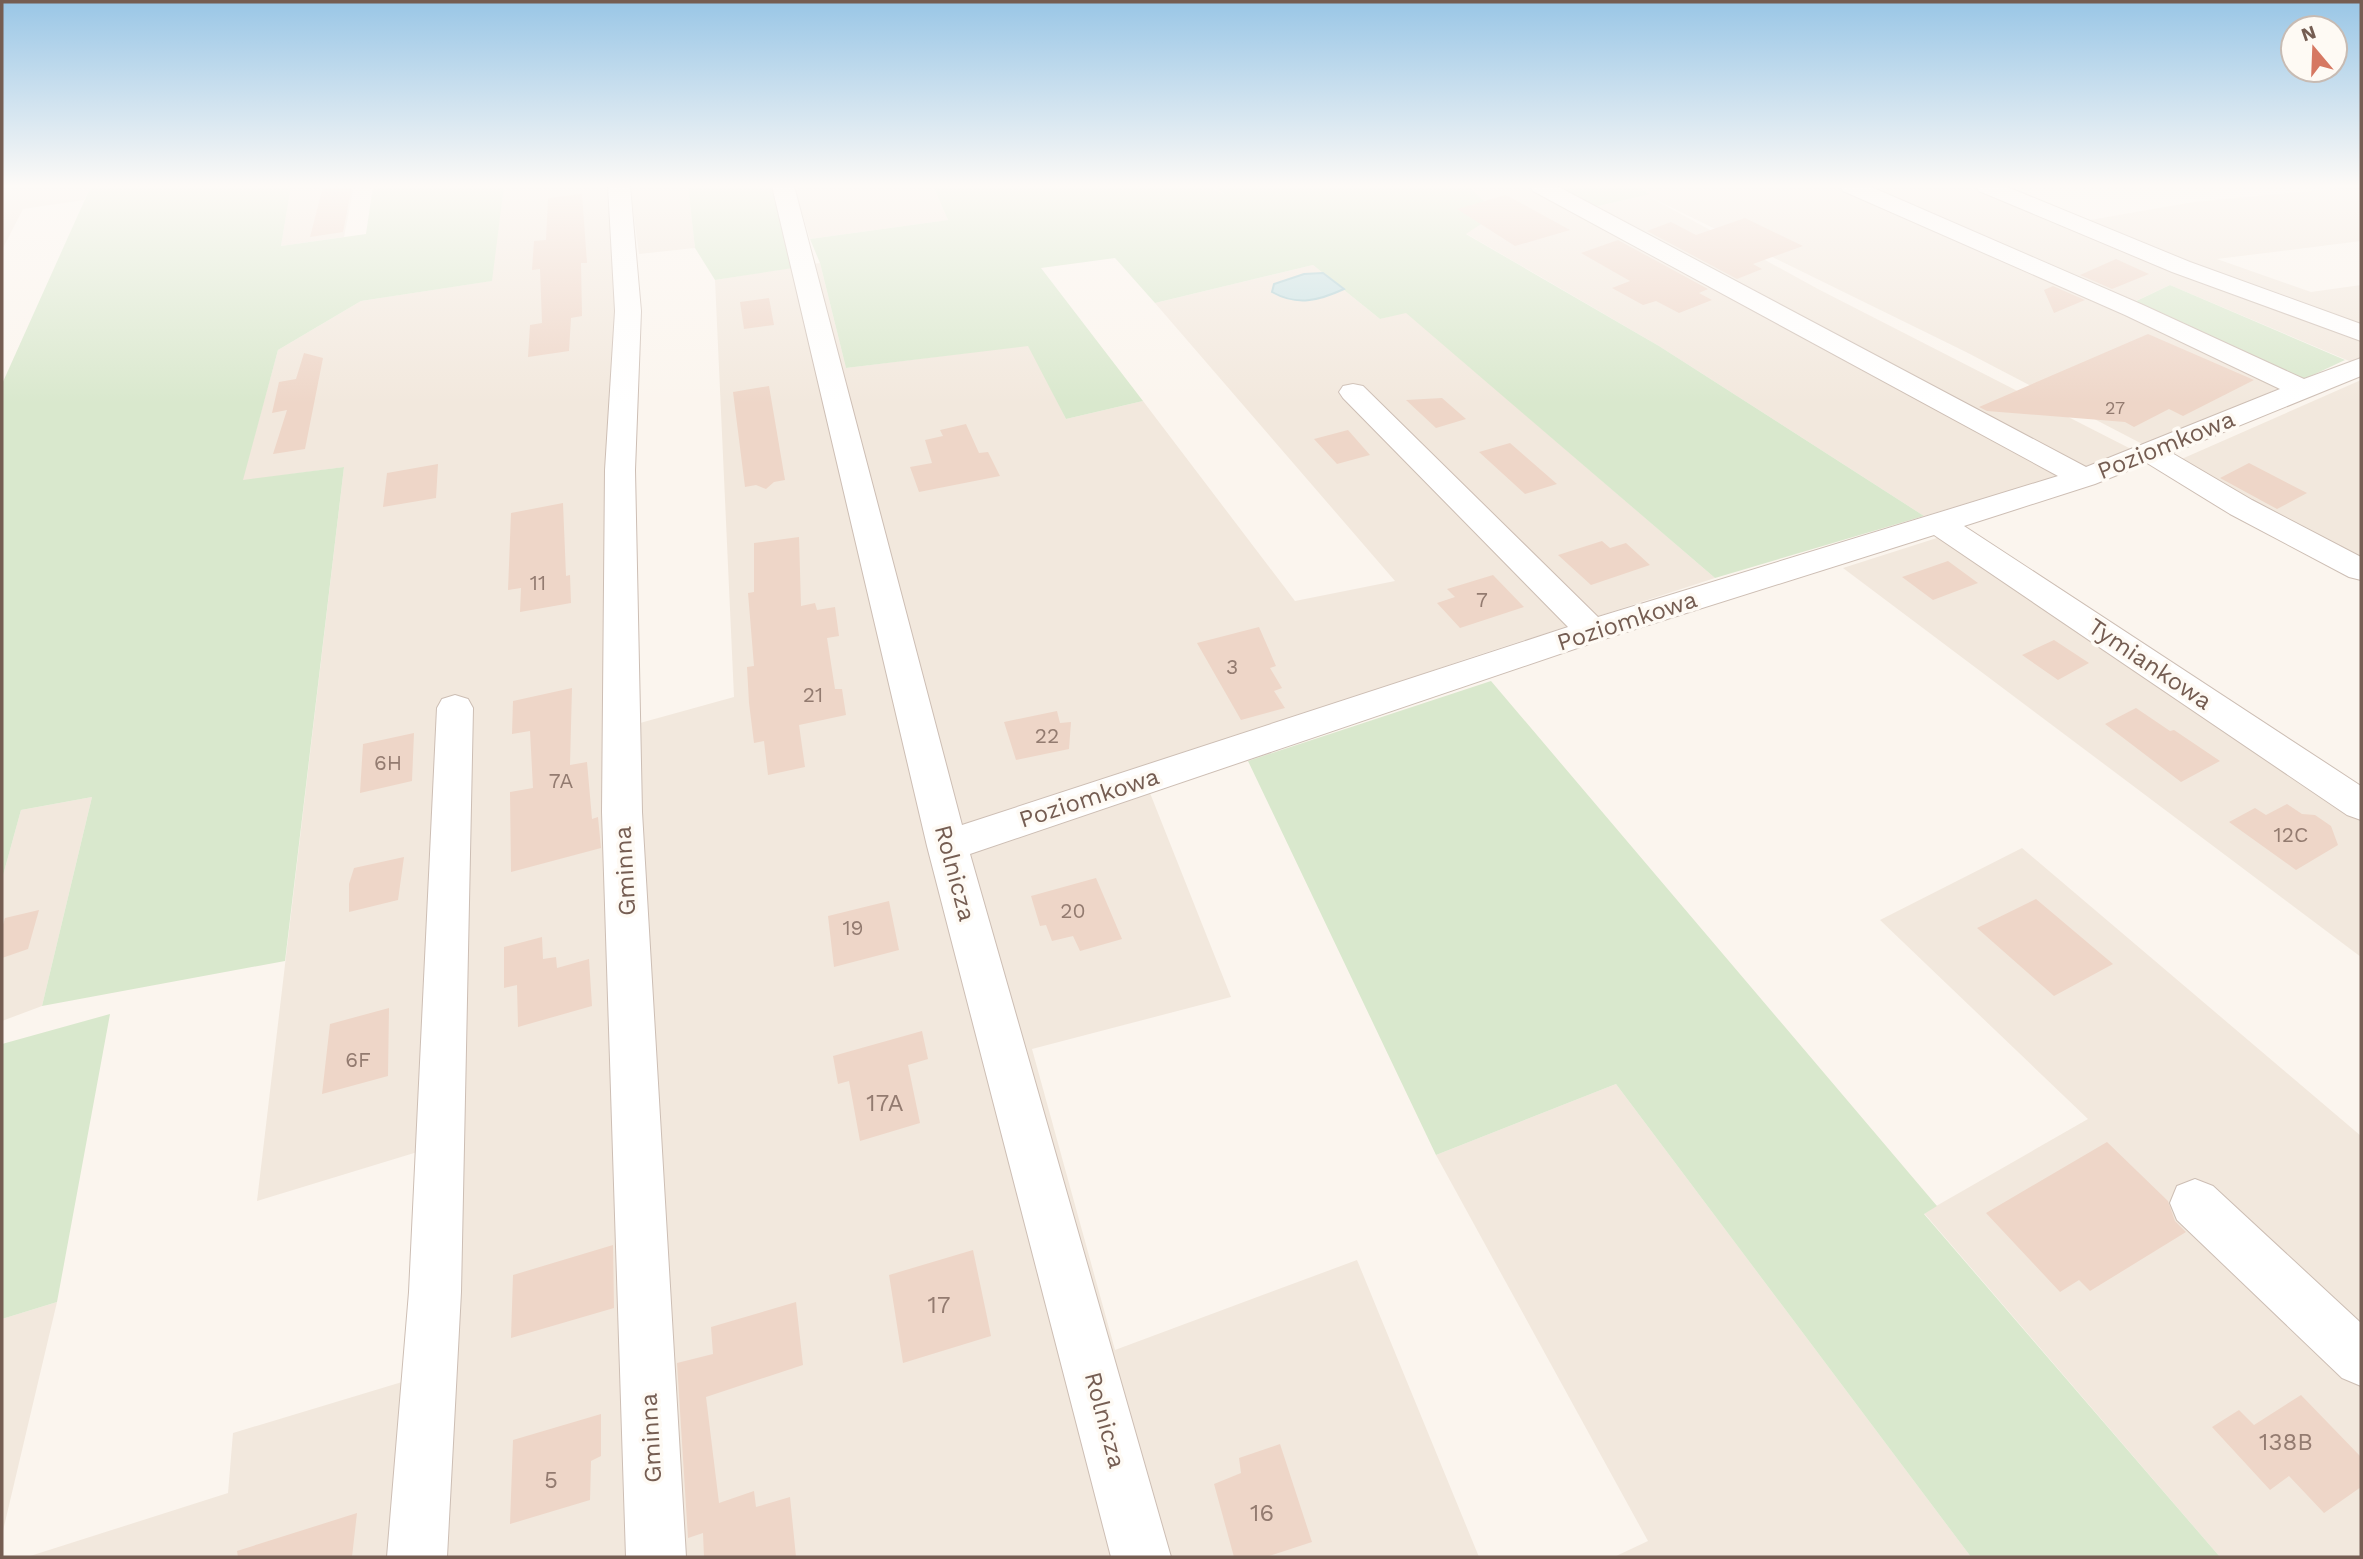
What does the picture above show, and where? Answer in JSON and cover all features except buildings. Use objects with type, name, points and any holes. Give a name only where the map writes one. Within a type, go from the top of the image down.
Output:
[{"type":"street","name":"Gminna","points":[[624,259],[628,311],[620,470],[622,812],[656,1557]]},
{"type":"street","name":"Rolnicza","points":[[801,259],[900,666],[947,846],[1141,1557]]},
{"type":"street","points":[[1676,259],[2084,478]]},
{"type":"street","points":[[2017,259],[2305,390]]},
{"type":"street","points":[[2161,259],[2361,333]]},
{"type":"street","name":"Poziomkowa","points":[[947,846],[1592,631],[2084,478],[2361,366]]},
{"type":"street","points":[[1353,392],[1592,631]]},
{"type":"street","points":[[2150,452],[2241,507],[2361,570]]},
{"type":"street","name":"Tymiankowa","points":[[1938,523],[2361,805]]},
{"type":"street","points":[[417,1557],[435,1292],[455,708]]},
{"type":"street","points":[[2195,1203],[2361,1359]]},
{"type":"shaded area","points":[[494,259],[622,259],[628,311],[622,728],[734,697],[715,280],[820,263],[846,368],[1029,345],[1066,419],[1143,401],[1295,601],[1395,581],[1155,303],[1313,265],[1380,319],[1406,312],[1715,578],[1463,660],[1182,759],[1148,788],[1231,997],[1032,1049],[1115,1350],[1357,1260],[1479,1557],[27,1557],[228,1493],[233,1433],[412,1379],[424,1150],[257,1201],[344,467],[242,481],[278,350],[361,301],[491,281]]},
{"type":"shaded area","points":[[1509,259],[1763,259],[2131,449],[2057,477],[1924,516],[1659,346]]},
{"type":"shaded area","points":[[1776,259],[2003,259],[2284,386],[2148,447],[1966,352]]},
{"type":"shaded area","points":[[2016,259],[2219,259],[2311,292],[2361,285],[2361,366],[2170,285],[2123,307]]},
{"type":"shaded area","points":[[2361,380],[2361,575],[2177,461]]},
{"type":"shaded area","points":[[1965,529],[2361,789],[2361,957],[1843,568]]},
{"type":"shaded area","points":[[92,797],[42,1006],[2,1021],[2,879],[21,810]]},
{"type":"shaded area","points":[[2022,848],[2361,1136],[2361,1557],[2220,1557],[1924,1213],[2088,1119],[1880,920]]},
{"type":"shaded area","points":[[1616,1084],[1971,1557],[1614,1557],[1648,1541],[1436,1155]]},
{"type":"shaded area","points":[[57,1302],[2,1535],[2,1319]]},
{"type":"green space","points":[[58,259],[495,259],[492,281],[361,301],[278,350],[243,480],[344,467],[285,961],[42,1006],[92,797],[21,810],[2,879],[2,384]]},
{"type":"green space","points":[[702,259],[791,259],[793,268],[715,280]]},
{"type":"green space","points":[[818,259],[1109,259],[1041,268],[1143,401],[1066,419],[1028,346],[846,368]]},
{"type":"green space","points":[[1116,259],[1509,259],[1659,346],[1924,516],[1715,578],[1406,313],[1380,319],[1313,265],[1155,303]]},
{"type":"green space","points":[[2170,285],[2345,360],[2298,382],[2130,304]]},
{"type":"green space","points":[[1491,681],[1937,1206],[1924,1214],[2220,1557],[1971,1557],[1616,1084],[1436,1155],[1248,761]]},
{"type":"green space","points":[[110,1014],[57,1302],[2,1319],[2,1044]]},
{"type":"water","points":[[1323,273],[1344,289],[1308,300],[1290,299],[1272,292],[1274,284],[1304,274]]}]
